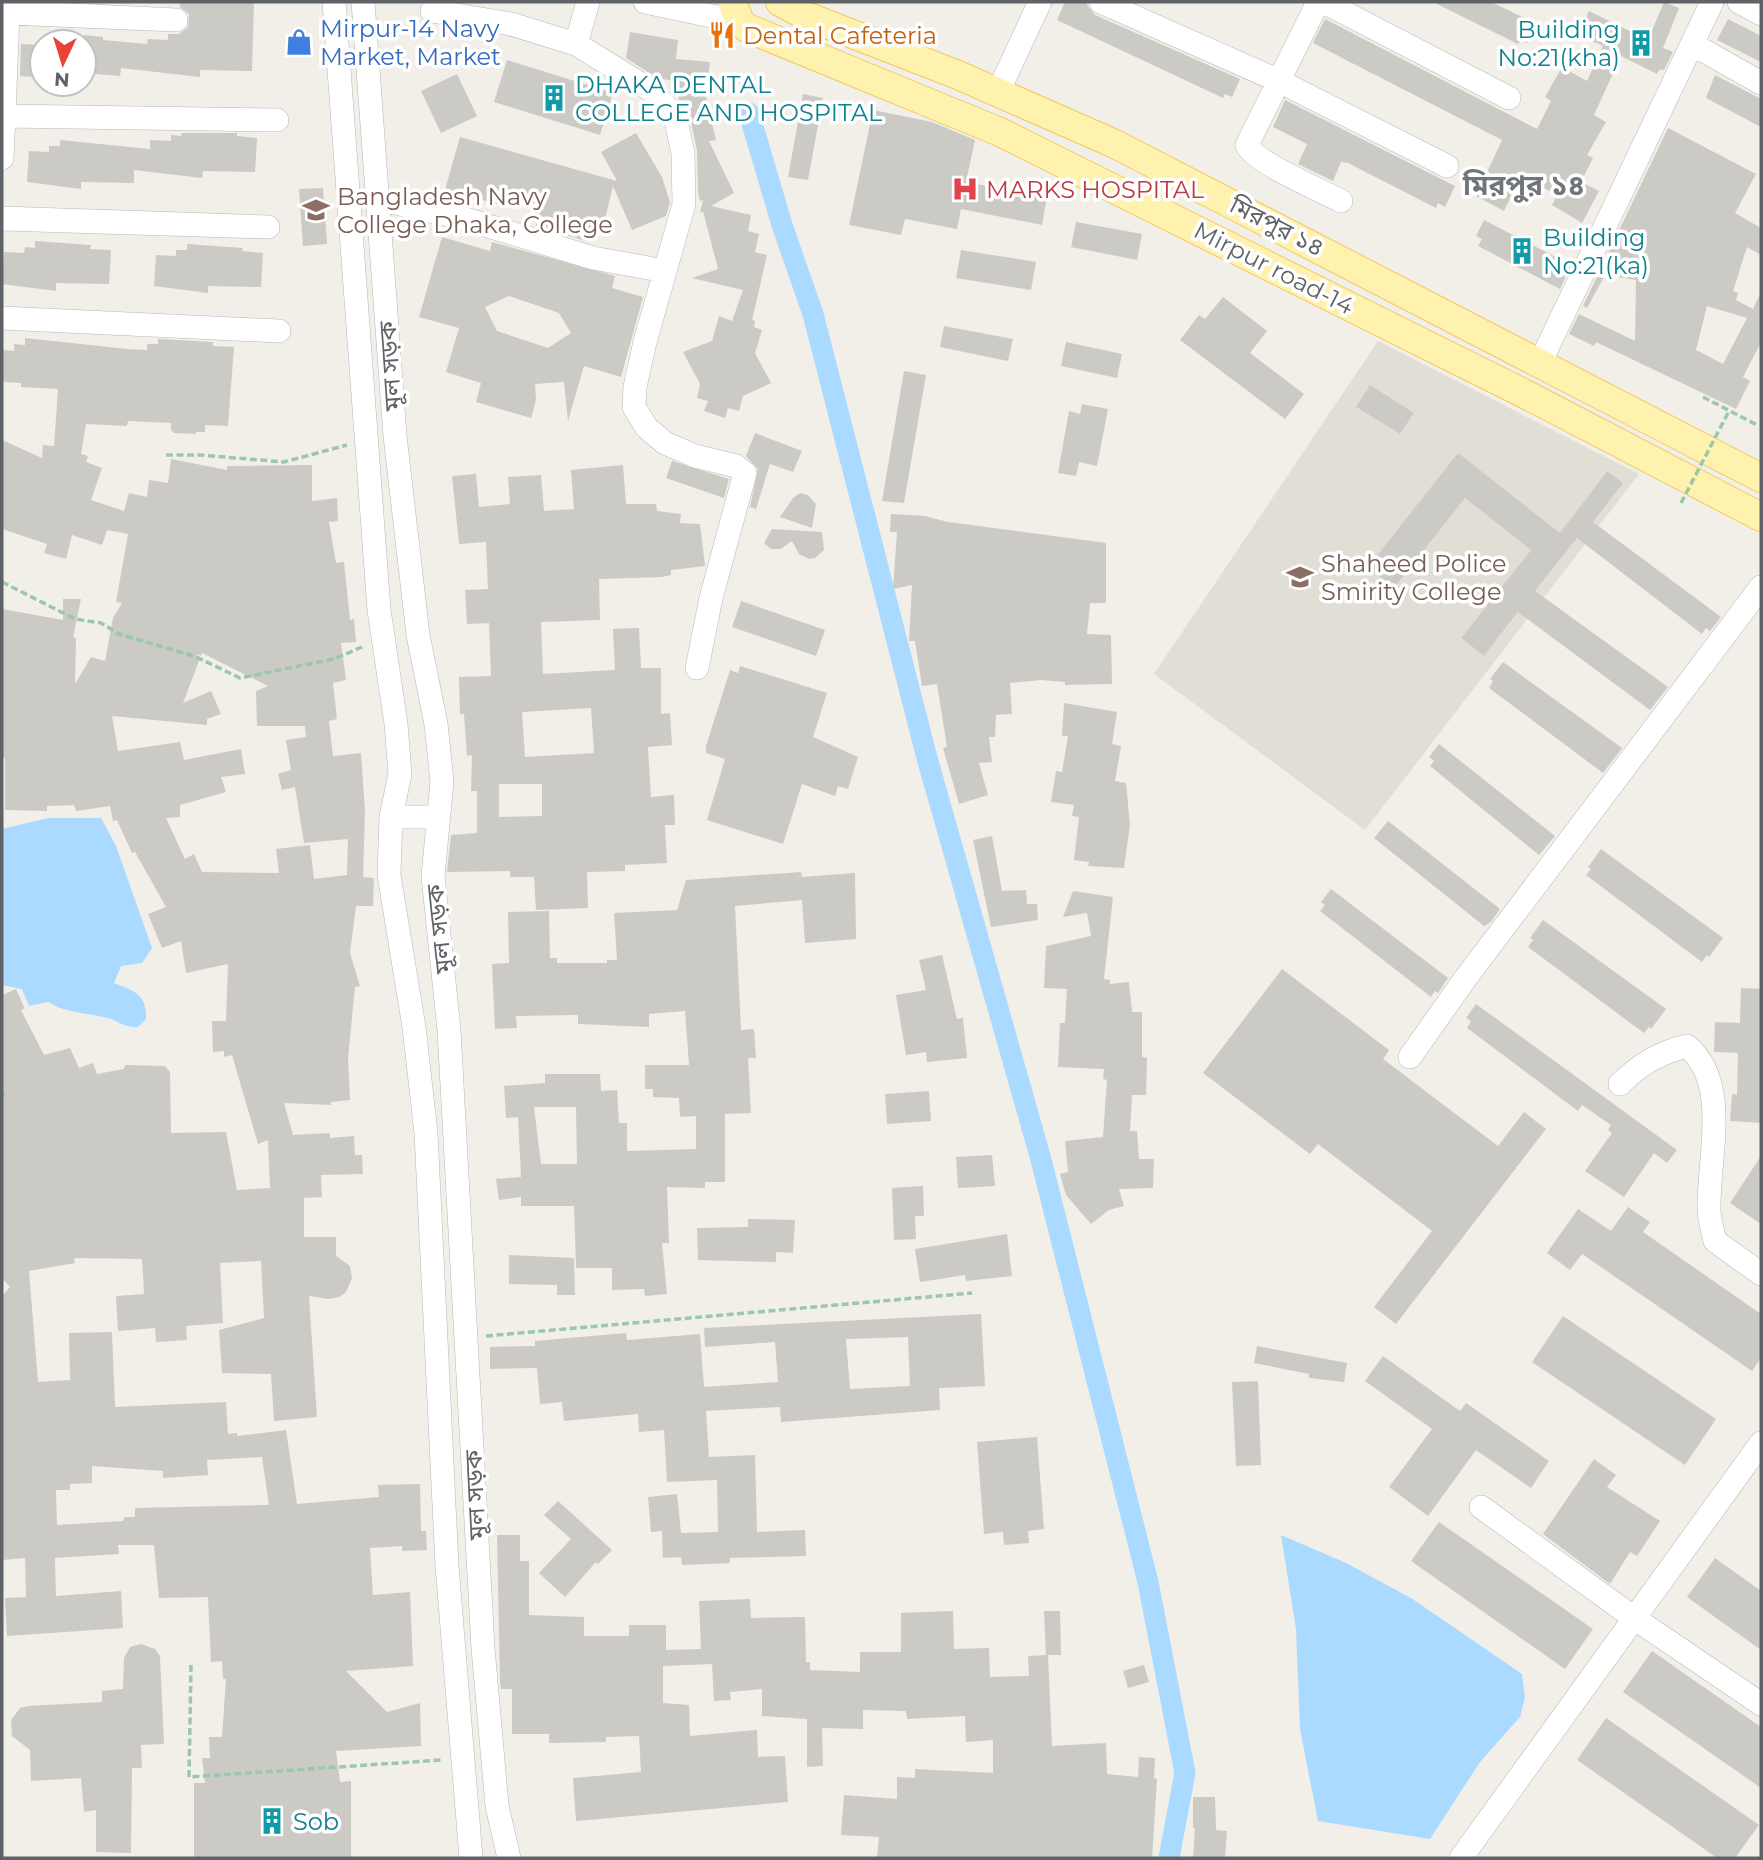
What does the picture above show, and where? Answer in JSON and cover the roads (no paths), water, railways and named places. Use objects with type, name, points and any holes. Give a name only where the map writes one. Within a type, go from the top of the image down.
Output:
[{"type":"main road","name":"মিরপুর ১৪","points":[[780,2],[806,16],[998,92],[1115,144],[1761,478]]},
{"type":"main road","name":"Mirpur road-14","points":[[735,11],[810,55],[1000,132],[1527,395],[1761,517]]},
{"type":"street","points":[[2,158],[4,116],[277,120],[4,116],[8,13],[150,19],[8,12],[8,2]]},
{"type":"street","name":"মূল সড়ক","points":[[334,2],[379,610],[400,774],[391,817],[389,875],[414,1027],[426,1133],[447,1566],[470,1857]]},
{"type":"street","name":"মূল সড়ক","points":[[363,2],[405,523],[418,635],[436,724],[441,770],[432,876],[449,1030],[458,1237],[467,1338],[483,1648],[497,1806],[508,1856]]},
{"type":"street","points":[[576,44],[588,2]]},
{"type":"street","name":"Mirpur road-14","points":[[645,2],[735,11]]},
{"type":"street","points":[[998,92],[1040,2]]},
{"type":"street","points":[[1101,2],[1277,80],[1447,166]]},
{"type":"street","points":[[1318,2],[1248,138],[1250,151],[1341,201]]},
{"type":"street","points":[[1324,2],[1509,98]]},
{"type":"street","points":[[1539,365],[1712,2]]},
{"type":"street","points":[[1739,2],[1761,14]]},
{"type":"street","points":[[432,11],[511,24],[576,44],[652,91],[675,116],[683,153],[684,204],[635,387],[634,407],[647,428],[665,443],[695,456],[736,466],[745,473],[711,598],[697,667]]},
{"type":"street","points":[[1692,44],[1761,83]]},
{"type":"street","points":[[378,199],[462,218],[593,258],[665,271]]},
{"type":"street","points":[[2,218],[261,227]]},
{"type":"street","points":[[2,318],[279,331]]},
{"type":"street","points":[[1410,1057],[1473,968],[1761,587]]},
{"type":"street","points":[[391,817],[437,817]]},
{"type":"street","points":[[1620,1084],[1637,1067],[1664,1052],[1687,1046],[1699,1056],[1714,1101],[1709,1212],[1715,1241],[1761,1274]]},
{"type":"street","points":[[1461,1858],[1761,1443]]},
{"type":"street","points":[[1481,1507],[1634,1618],[1761,1704]]},
{"type":"street","points":[[447,1566],[479,1564]]},
{"type":"street","points":[[470,1857],[508,1856]]},
{"type":"water","points":[[48,818],[101,818],[116,846],[152,948],[142,963],[121,966],[114,983],[133,991],[142,999],[146,1019],[138,1027],[70,1011],[48,1002],[29,1006],[22,989],[2,985],[2,829]]},
{"type":"water","points":[[1281,1535],[1346,1563],[1411,1598],[1522,1674],[1525,1698],[1520,1717],[1480,1762],[1430,1839],[1318,1821],[1300,1729],[1296,1629]]},
{"type":"waterway","points":[[749,113],[782,225],[813,314],[927,758],[1040,1156],[1148,1582],[1185,1773],[1169,1858]]},
{"type":"place","name":"Dental Cafeteria","points":[[722,35]]},
{"type":"place","name":"Mirpur-14 Navy Market, Market","points":[[299,42]]},
{"type":"place","name":"Building No:21(kha)","points":[[1641,43]]},
{"type":"place","name":"DHAKA DENTAL COLLEGE AND HOSPITAL","points":[[554,98]]},
{"type":"place","name":"MARKS HOSPITAL","points":[[965,189]]},
{"type":"place","name":"Bangladesh Navy College Dhaka, College","points":[[316,210]]},
{"type":"place","name":"Building No:21(ka)","points":[[1522,251]]},
{"type":"place","name":"Shaheed Police Smirity College","points":[[1300,577]]},
{"type":"place","name":"Sob","points":[[272,1821]]},
{"type":"district","name":"মিরপুর ১৪","points":[[1524,185]]}]
